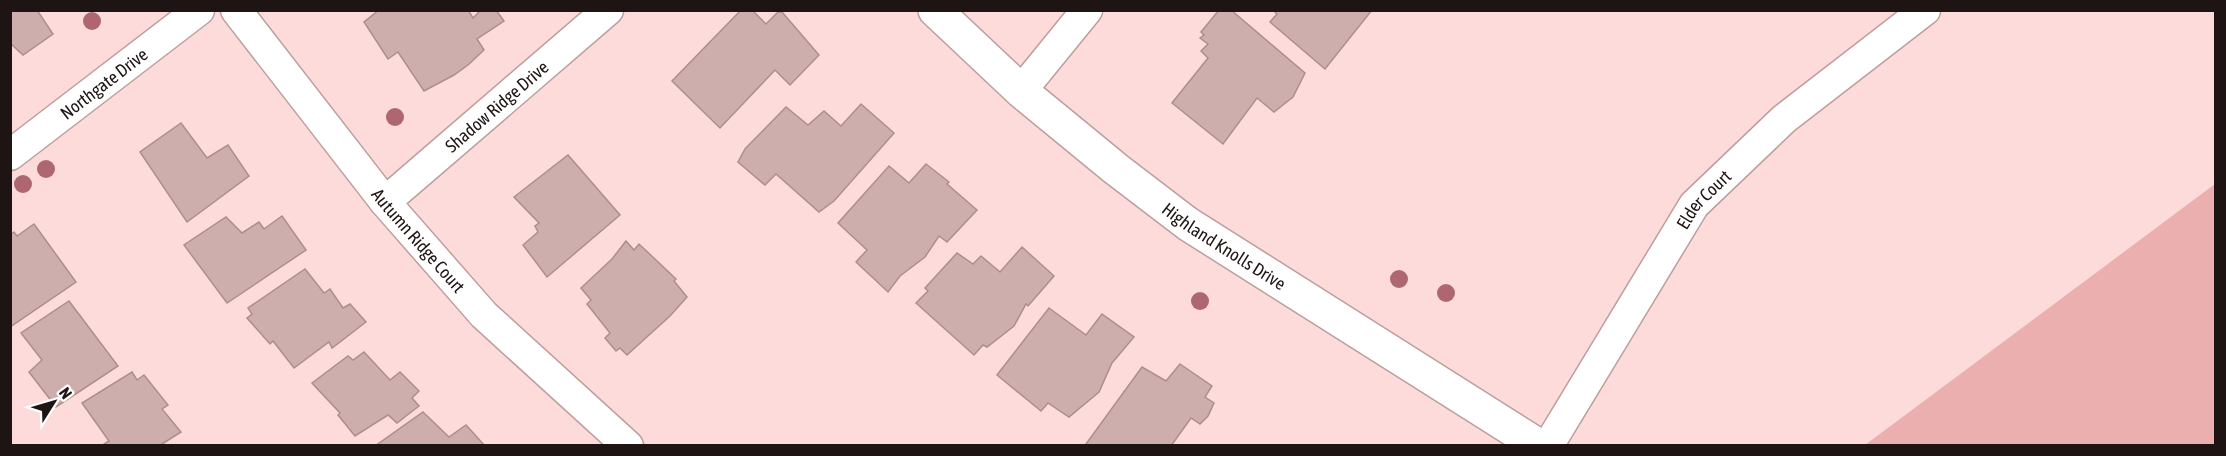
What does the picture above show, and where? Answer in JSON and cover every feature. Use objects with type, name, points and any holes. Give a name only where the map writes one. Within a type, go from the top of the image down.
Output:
[{"type":"street","name":"Northgate Drive","points":[[10,154],[199,10]]},
{"type":"street","name":"Autumn Ridge Court","points":[[236,10],[385,202],[484,315],[628,446]]},
{"type":"street","name":"Shadow Ridge Drive","points":[[385,202],[608,10]]},
{"type":"street","name":"Highland Knolls Drive","points":[[935,10],[1021,91],[1116,169],[1188,224],[1539,446]]},
{"type":"street","points":[[1021,91],[1087,10]]},
{"type":"street","name":"Elder Court","points":[[1548,446],[1694,205],[1784,119],[1926,10]]},
{"type":"shaded area","points":[[2215,184],[2215,445],[1865,445]]},
{"type":"building","points":[[10,10],[37,10],[53,34],[23,55],[10,43]]},
{"type":"building","points":[[379,10],[468,10],[473,18],[481,10],[496,10],[504,21],[477,39],[484,50],[468,65],[424,91],[398,52],[388,59],[364,22]]},
{"type":"building","points":[[741,10],[752,10],[766,24],[778,12],[782,12],[819,55],[790,85],[775,70],[720,128],[672,81]]},
{"type":"building","points":[[1219,10],[1231,10],[1305,73],[1293,97],[1274,112],[1257,98],[1223,144],[1172,103],[1208,58],[1201,51],[1208,44],[1200,38],[1204,35],[1201,32]]},
{"type":"building","points":[[1276,10],[1372,10],[1325,69],[1270,22],[1277,14]]},
{"type":"building","points":[[861,104],[894,133],[834,201],[819,212],[776,174],[765,185],[738,162],[745,149],[786,107],[808,125],[824,111],[841,126]]},
{"type":"building","points":[[181,123],[207,158],[228,145],[249,176],[187,222],[140,152]]},
{"type":"building","points":[[568,155],[620,215],[547,277],[523,245],[538,232],[535,226],[539,223],[514,197]]},
{"type":"building","points":[[926,164],[949,182],[947,184],[977,210],[947,242],[939,236],[925,257],[900,276],[888,292],[856,262],[867,250],[838,223],[889,166],[909,183]]},
{"type":"building","points":[[282,216],[306,250],[227,303],[184,245],[226,217],[242,233],[259,222],[264,229]]},
{"type":"building","points":[[34,224],[76,282],[10,327],[10,235],[14,232],[17,236]]},
{"type":"building","points":[[626,241],[634,250],[639,244],[676,279],[674,281],[687,297],[670,316],[627,355],[620,348],[616,351],[605,338],[610,333],[587,304],[591,300],[581,288],[612,259]]},
{"type":"building","points":[[1022,247],[1054,276],[1028,306],[1026,304],[1014,326],[987,347],[983,345],[974,355],[916,303],[928,291],[925,288],[957,253],[973,264],[981,256],[1000,272]]},
{"type":"building","points":[[305,269],[324,293],[330,289],[343,308],[350,304],[366,322],[332,348],[329,342],[294,368],[273,341],[270,344],[247,318],[252,314],[248,308]]},
{"type":"building","points":[[69,301],[118,366],[56,407],[29,372],[42,360],[21,333]]},
{"type":"building","points":[[1049,308],[1086,335],[1102,314],[1134,337],[1112,363],[1099,392],[1069,417],[1048,403],[1041,411],[997,375]]},
{"type":"building","points":[[364,352],[390,380],[400,372],[419,391],[412,398],[419,406],[397,423],[388,415],[355,436],[338,415],[340,413],[312,383],[348,356],[353,360]]},
{"type":"building","points":[[1180,364],[1212,386],[1205,397],[1214,403],[1208,416],[1200,424],[1191,418],[1171,446],[1090,446],[1086,444],[1142,367],[1166,381]]},
{"type":"building","points":[[132,372],[137,380],[144,375],[168,405],[162,409],[181,432],[159,446],[101,446],[109,441],[82,403]]},
{"type":"building","points":[[423,412],[449,437],[466,425],[485,446],[375,446]]}]
